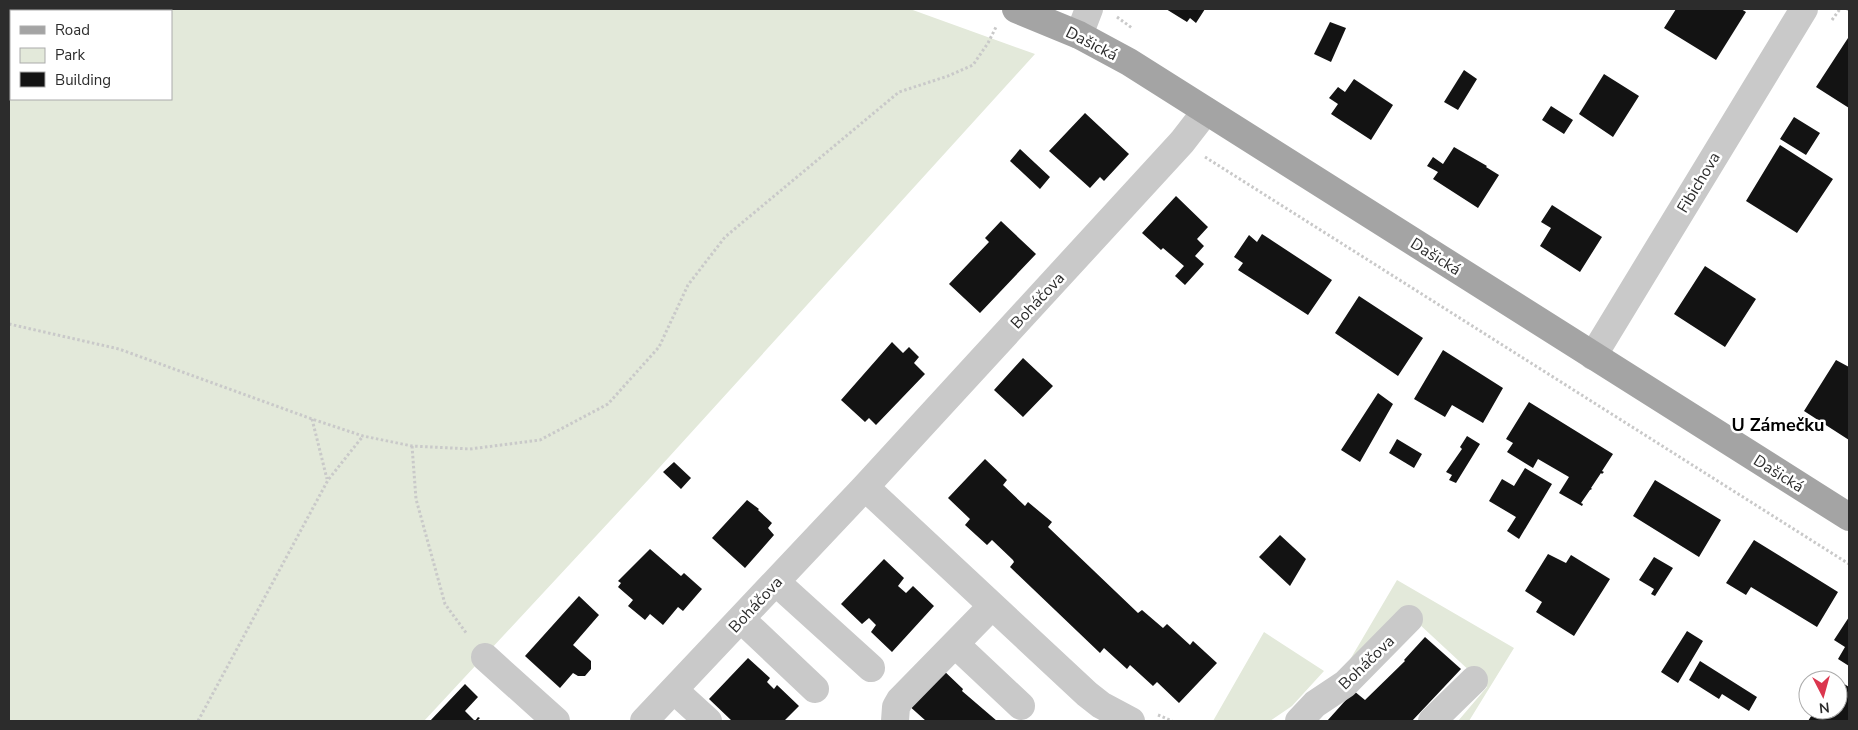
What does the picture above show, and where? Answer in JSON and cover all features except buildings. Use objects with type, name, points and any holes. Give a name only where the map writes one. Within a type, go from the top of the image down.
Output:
[{"type":"main road","name":"Dašická","points":[[1006,17],[1079,35],[1129,62],[1849,518]]},
{"type":"street","points":[[1079,35],[1089,9]]},
{"type":"street","name":"Fibichova","points":[[1593,356],[1804,9]]},
{"type":"street","name":"Boháčova","points":[[644,721],[865,487],[1182,142],[1206,111]]},
{"type":"street","points":[[865,487],[1087,694],[1101,705],[1129,721]]},
{"type":"street","points":[[776,582],[871,668]]},
{"type":"street","points":[[895,721],[896,707],[900,700],[992,606]]},
{"type":"street","points":[[741,619],[815,690]]},
{"type":"street","name":"Boháčova","points":[[1298,721],[1315,704],[1345,684],[1409,620]]},
{"type":"street","points":[[955,644],[1021,706]]},
{"type":"street","points":[[485,657],[556,721]]},
{"type":"street","points":[[1432,721],[1474,680]]},
{"type":"street","points":[[674,690],[708,721]]},
{"type":"path","points":[[9,324],[119,349],[363,436],[412,446],[470,448],[540,440],[608,404],[659,347],[688,285],[725,237],[899,92],[948,76],[972,65],[1006,17]]},
{"type":"path","points":[[1182,142],[1849,564]]},
{"type":"path","points":[[312,419],[328,480]]},
{"type":"path","points":[[198,721],[328,480],[363,436]]},
{"type":"path","points":[[412,446],[416,499],[445,604],[485,657]]},
{"type":"green space","points":[[9,9],[910,9],[1035,54],[649,479],[424,721],[9,721]]},
{"type":"green space","points":[[1397,580],[1514,648],[1469,721],[1458,721],[1487,687],[1404,610],[1338,680]]},
{"type":"green space","points":[[1264,632],[1324,671],[1292,706],[1270,721],[1213,721]]},
{"type":"district","name":"U Zámečku","points":[[1778,425]]}]
